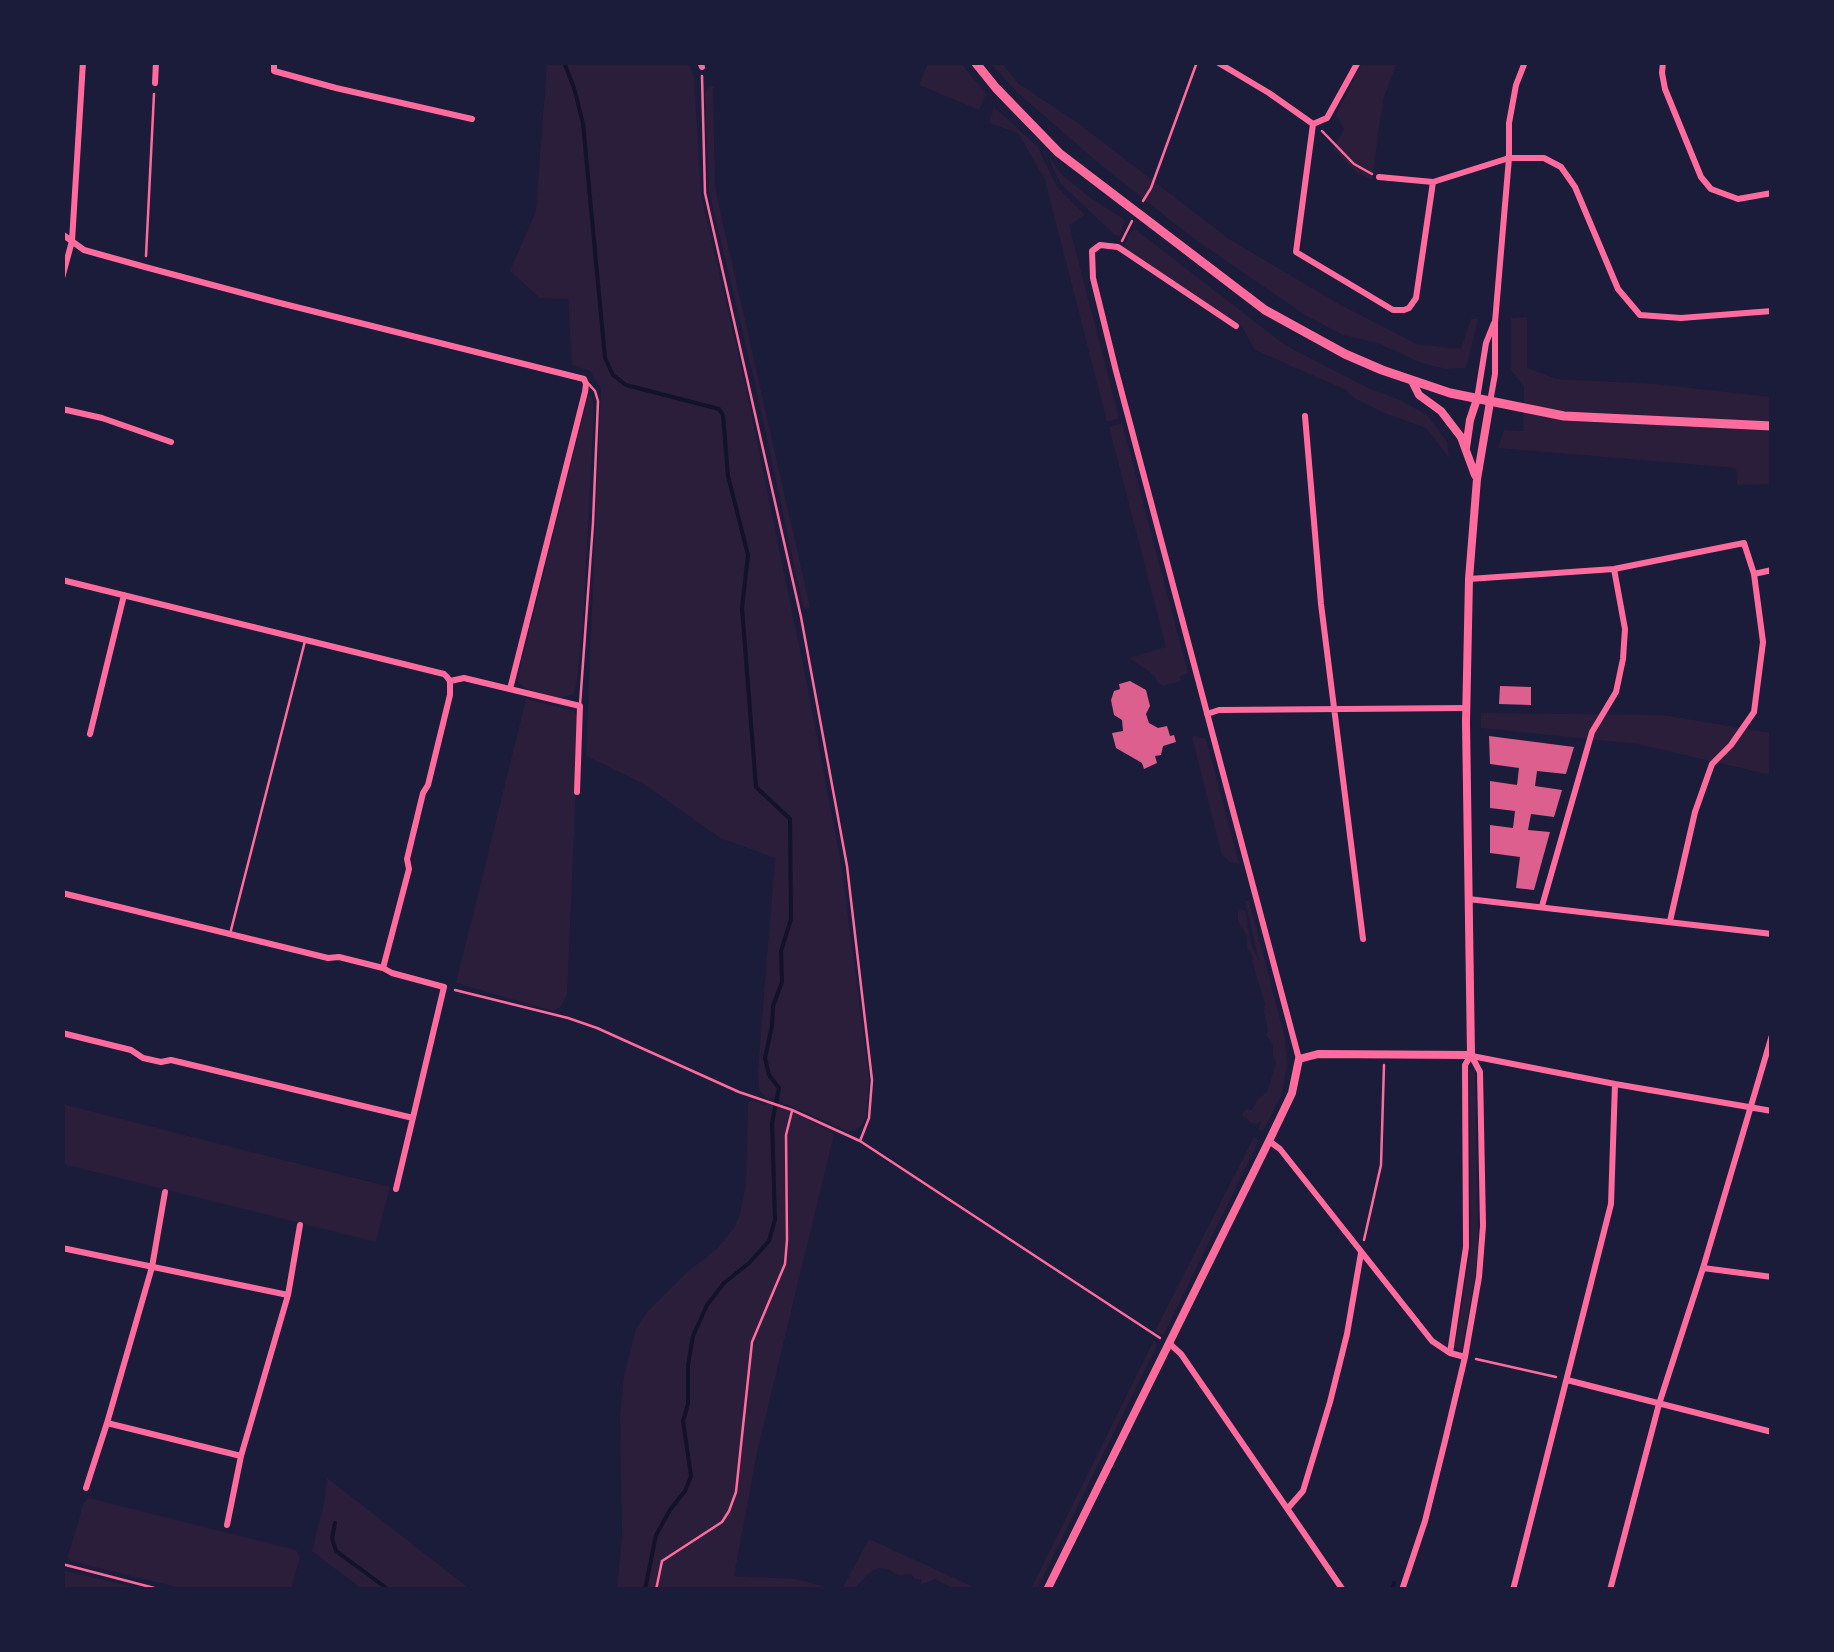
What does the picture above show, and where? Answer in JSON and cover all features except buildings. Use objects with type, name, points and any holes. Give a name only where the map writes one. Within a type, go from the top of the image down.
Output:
[{"type":"main road","points":[[975,62],[1059,154],[1265,310],[1345,354],[1412,381],[1564,416],[1772,426]]},
{"type":"street","points":[[62,278],[72,241],[83,62]]},
{"type":"street","points":[[155,83],[156,62]]},
{"type":"street","points":[[274,62],[274,71],[472,118]]},
{"type":"street","points":[[1217,62],[1269,92],[1313,124]]},
{"type":"street","points":[[1313,124],[1328,118],[1358,62]]},
{"type":"street","points":[[1402,1590],[1425,1521],[1465,1357],[1483,1247],[1480,1072],[1471,1055],[1466,708],[1469,578],[1477,479],[1495,374],[1509,123],[1516,85],[1526,62]]},
{"type":"street","points":[[1663,62],[1665,89],[1701,177],[1712,189],[1738,199],[1772,193]]},
{"type":"street","points":[[1313,124],[1296,252],[1393,310],[1404,310],[1414,304],[1433,182]]},
{"type":"street","points":[[1379,177],[1433,182],[1509,158],[1544,158],[1561,168],[1574,186],[1618,289],[1640,314],[1681,318],[1772,311]]},
{"type":"street","points":[[62,234],[84,250],[145,268],[586,381],[510,689]]},
{"type":"street","points":[[1047,1590],[1292,1093],[1299,1059],[1092,278],[1092,251],[1100,246],[1118,248],[1236,326]]},
{"type":"street","points":[[1466,449],[1486,344],[1495,322]]},
{"type":"street","points":[[1412,381],[1418,395],[1454,427],[1477,479]]},
{"type":"street","points":[[62,409],[172,442]]},
{"type":"street","points":[[1306,416],[1321,604],[1363,939]]},
{"type":"street","points":[[1469,578],[1614,570],[1744,543],[1754,574],[1763,642],[1754,712],[1712,764],[1694,812],[1670,921]]},
{"type":"street","points":[[1542,906],[1590,739],[1616,692],[1625,629],[1614,570]]},
{"type":"street","points":[[1754,574],[1772,570]]},
{"type":"street","points":[[62,580],[444,674],[450,682],[450,694],[407,859],[409,869],[384,968]]},
{"type":"street","points":[[90,734],[124,596]]},
{"type":"street","points":[[450,682],[464,678],[580,706],[577,792]]},
{"type":"street","points":[[1207,714],[1219,710],[1466,708]]},
{"type":"street","points":[[62,893],[384,968],[444,987],[396,1188]]},
{"type":"street","points":[[1468,898],[1772,934]]},
{"type":"street","points":[[62,1033],[131,1050],[143,1058],[170,1060],[413,1118]]},
{"type":"street","points":[[1610,1590],[1659,1404],[1772,1035]]},
{"type":"street","points":[[1299,1059],[1318,1054],[1471,1055],[1772,1112]]},
{"type":"street","points":[[1450,1353],[1466,1247],[1465,1065],[1471,1055]]},
{"type":"street","points":[[1513,1590],[1611,1204],[1615,1084]]},
{"type":"street","points":[[1269,1141],[1280,1149],[1432,1341],[1465,1357]]},
{"type":"street","points":[[86,1488],[152,1266],[165,1192]]},
{"type":"street","points":[[227,1525],[241,1456],[288,1295],[300,1225]]},
{"type":"street","points":[[62,1248],[288,1295]]},
{"type":"street","points":[[1288,1508],[1303,1491],[1330,1402],[1361,1251]]},
{"type":"street","points":[[1703,1268],[1772,1277]]},
{"type":"street","points":[[1166,1342],[1181,1354],[1343,1590]]},
{"type":"street","points":[[1567,1380],[1772,1432]]},
{"type":"street","points":[[107,1423],[241,1456]]},
{"type":"lane","points":[[580,706],[598,401],[586,381]]},
{"type":"lane","points":[[230,934],[305,640]]},
{"type":"lane","points":[[62,1564],[162,1590]]},
{"type":"path","points":[[1150,188],[1196,62]]},
{"type":"path","points":[[701,65],[705,193],[801,617],[847,866],[872,1080],[869,1118],[860,1141]]},
{"type":"path","points":[[145,268],[155,83]]},
{"type":"path","points":[[1313,124],[1354,164],[1379,177]]},
{"type":"path","points":[[444,987],[582,1023],[860,1141],[1166,1342]]},
{"type":"path","points":[[1361,1251],[1382,1165],[1385,1054]]},
{"type":"path","points":[[656,1590],[662,1561],[722,1522],[736,1492],[752,1342],[785,1264],[786,1136],[792,1110]]},
{"type":"path","points":[[1465,1357],[1567,1380]]},
{"type":"shaded area","points":[[547,63],[689,63],[694,78],[701,195],[745,384],[842,869],[869,1080],[866,1117],[854,1131],[776,1097],[767,1098],[759,1090],[775,858],[720,838],[644,784],[586,756],[601,389],[590,371],[572,365],[568,299],[540,298],[510,271],[536,211]]},
{"type":"shaded area","points":[[928,63],[961,63],[986,94],[979,110],[919,85]]},
{"type":"shaded area","points":[[990,63],[1002,63],[1019,84],[1078,123],[1229,239],[1337,303],[1417,344],[1461,349],[1471,319],[1478,319],[1466,368],[1447,369],[1421,363],[1378,343],[1343,335],[1305,315],[1193,238],[1102,166],[1018,93]]},
{"type":"shaded area","points":[[1362,63],[1396,65],[1383,100],[1372,180],[1357,173],[1333,149],[1344,129],[1336,115]]},
{"type":"shaded area","points":[[713,86],[715,188],[810,607],[805,609],[709,191],[705,95],[708,87]]},
{"type":"shaded area","points":[[994,107],[1037,146],[1057,187],[1085,215],[1069,225],[1119,418],[1107,422],[1045,180],[1018,133],[989,123]]},
{"type":"shaded area","points":[[1050,158],[1061,174],[1125,220],[1120,236],[1061,184]]},
{"type":"shaded area","points":[[1135,229],[1285,345],[1427,415],[1447,442],[1449,458],[1426,428],[1382,412],[1344,389],[1255,350],[1241,325],[1123,248]]},
{"type":"shaded area","points":[[1527,317],[1527,368],[1557,379],[1655,384],[1771,397],[1771,484],[1737,485],[1736,468],[1498,448],[1504,430],[1523,431],[1524,387],[1511,370],[1511,318]]},
{"type":"shaded area","points":[[588,395],[592,396],[594,409],[577,682],[573,694],[560,698],[528,690],[518,682]]},
{"type":"shaded area","points":[[1122,423],[1188,673],[1180,676],[1181,681],[1163,686],[1129,658],[1166,647],[1109,427]]},
{"type":"shaded area","points":[[526,699],[574,711],[579,719],[567,994],[561,1007],[553,1011],[456,983]]},
{"type":"shaded area","points":[[1481,713],[1663,715],[1771,733],[1771,775],[1638,744],[1481,728]]},
{"type":"shaded area","points":[[1192,737],[1206,739],[1239,864],[1222,855]]},
{"type":"shaded area","points":[[1245,901],[1249,901],[1285,1038],[1287,1066],[1281,1096],[1263,1131],[1258,1129],[1261,1122],[1251,1123],[1243,1116],[1267,1092],[1276,1063],[1273,1045],[1266,1035],[1265,1004],[1253,957],[1238,920],[1238,912],[1245,911],[1251,944],[1259,961]]},
{"type":"shaded area","points":[[1469,1069],[1475,1070],[1478,1247],[1460,1350],[1455,1347],[1471,1247]]},
{"type":"shaded area","points":[[751,1100],[792,1110],[834,1134],[758,1448],[734,1576],[796,1579],[833,1589],[617,1590],[622,1536],[620,1415],[624,1376],[636,1329],[646,1313],[688,1271],[717,1249],[734,1228],[746,1185]]},
{"type":"shaded area","points":[[62,1104],[390,1187],[376,1242],[63,1164]]},
{"type":"shaded area","points":[[1254,1137],[1259,1140],[1164,1334],[1160,1334],[1155,1331]]},
{"type":"shaded area","points":[[1154,1340],[1157,1345],[1037,1589],[1031,1589]]},
{"type":"shaded area","points":[[327,1478],[470,1589],[362,1589],[312,1551]]},
{"type":"shaded area","points":[[89,1498],[296,1550],[300,1557],[291,1589],[185,1589],[70,1561],[68,1556],[84,1502]]},
{"type":"shaded area","points":[[869,1539],[978,1589],[954,1589],[935,1579],[920,1585],[922,1580],[911,1574],[899,1575],[879,1568],[854,1589],[842,1589]]},
{"type":"shaded area","points":[[62,1570],[83,1575],[142,1589],[63,1589]]},
{"type":"waterway","points":[[564,62],[583,123],[605,358],[613,375],[626,385],[719,409],[723,415],[728,476],[748,555],[742,608],[756,787],[790,819],[791,919],[781,951],[782,982],[773,1006],[765,1058],[769,1075],[779,1088],[772,1123],[775,1219],[769,1241],[724,1283],[707,1305],[693,1336],[683,1421],[691,1476],[656,1535],[645,1590]]},
{"type":"waterway","points":[[335,1523],[332,1538],[336,1551],[389,1590]]},
{"type":"waterway","points":[[1392,1590],[1394,1583]]}]
